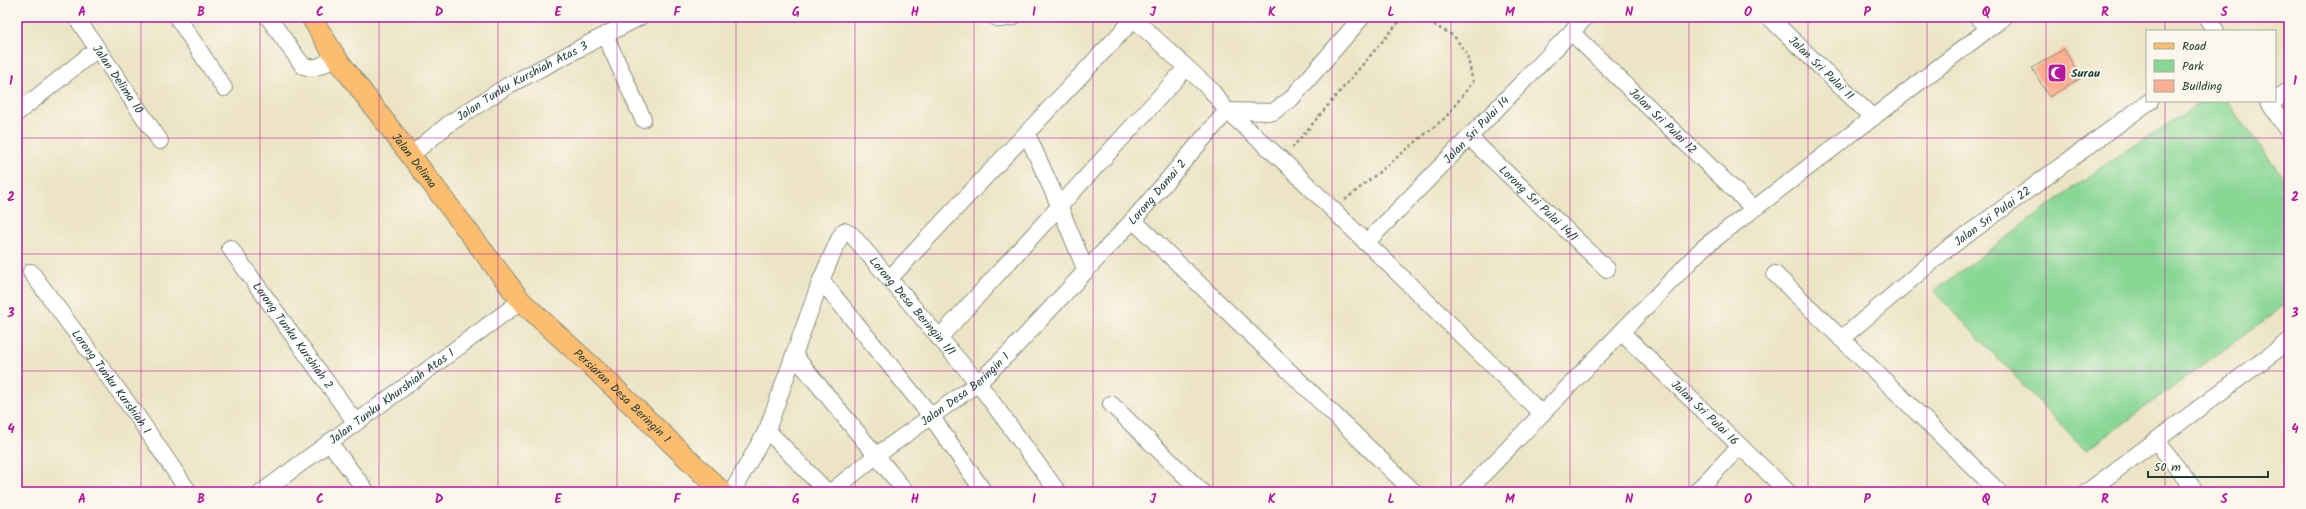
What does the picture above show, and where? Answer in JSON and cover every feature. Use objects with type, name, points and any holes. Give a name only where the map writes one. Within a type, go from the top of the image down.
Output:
[{"type":"main road","name":"Jalan Delima","points":[[311,17],[335,56],[412,155],[521,301]]},
{"type":"main road","name":"Persiaran Desa Beringin 1","points":[[521,301],[723,491]]},
{"type":"street","name":"Jalan Delima 10","points":[[76,17],[160,141]]},
{"type":"street","points":[[177,17],[224,88]]},
{"type":"street","points":[[268,17],[303,66],[311,68],[322,66],[335,56]]},
{"type":"street","name":"Jalan Tunku Kurshiah Atas 3","points":[[412,155],[450,123],[507,86],[640,17]]},
{"type":"street","points":[[994,17],[1000,19],[1013,17]]},
{"type":"street","points":[[1227,111],[1273,112],[1291,99],[1362,17]]},
{"type":"street","name":"Jalan Sri Pulai 14","points":[[1366,243],[1586,17]]},
{"type":"street","name":"Jalan Sri Pulai 11","points":[[1769,17],[1873,118]]},
{"type":"street","points":[[1978,17],[1990,28]]},
{"type":"street","points":[[1466,492],[1704,248],[2004,17]]},
{"type":"street","points":[[2206,17],[2215,30]]},
{"type":"street","points":[[890,278],[1027,134],[1133,19],[1211,90],[1227,111],[1282,160],[1542,414]]},
{"type":"street","name":"Jalan Sri Pulai 12","points":[[1571,32],[1754,209]]},
{"type":"street","points":[[605,35],[643,119]]},
{"type":"street","points":[[17,113],[97,49]]},
{"type":"street","points":[[939,338],[1059,205],[1186,68]]},
{"type":"street","points":[[2276,98],[2289,90]]},
{"type":"street","name":"Jalan Sri Pulai 22","points":[[1841,339],[1946,250],[2149,102]]},
{"type":"street","points":[[2272,102],[2289,133]]},
{"type":"street","name":"Lorong Damai 2","points":[[1086,271],[1133,220],[1227,111]]},
{"type":"street","points":[[1027,134],[1059,205],[1086,271]]},
{"type":"street","name":"Lorong Sri Pulai 14/1","points":[[1469,137],[1607,269]]},
{"type":"street","points":[[1133,220],[1414,492]]},
{"type":"street","name":"Lorong Desa Beringin 1/1","points":[[821,280],[844,231],[852,234],[978,384],[1058,492]]},
{"type":"street","name":"Lorong Tunku Kurshiah 2","points":[[230,248],[356,423]]},
{"type":"street","name":"Jalan Desa Beringin 1","points":[[831,492],[877,455],[978,384],[1014,349],[1086,271]]},
{"type":"street","name":"Lorong Tunku Kurshiah 1","points":[[31,272],[135,413],[189,492]]},
{"type":"street","points":[[1775,274],[1999,492]]},
{"type":"street","points":[[723,491],[767,430],[821,280]]},
{"type":"street","points":[[821,280],[931,416],[984,492]]},
{"type":"street","name":"Jalan Tunku Khurshiah Atas 1","points":[[262,492],[521,301]]},
{"type":"street","name":"Jalan Sri Pulai 16","points":[[1622,333],[1788,492]]},
{"type":"street","points":[[2087,492],[2289,341]]},
{"type":"street","points":[[794,355],[906,492]]},
{"type":"street","points":[[1111,404],[1202,492]]},
{"type":"street","points":[[767,430],[827,492]]},
{"type":"street","points":[[2156,441],[2196,492]]},
{"type":"street","points":[[329,442],[367,492]]},
{"type":"street","points":[[1696,492],[1740,446]]},
{"type":"path","points":[[1282,160],[1403,17]]},
{"type":"path","points":[[1333,210],[1446,117],[1473,82],[1468,54],[1454,36],[1419,17]]},
{"type":"green space","points":[[2201,102],[2228,102],[2289,186],[2289,302],[2086,451],[1934,291],[2097,170]]},
{"type":"building","name":"Surau","points":[[2064,49],[2081,78],[2049,97],[2032,68]]},
{"type":"place","name":"Surau","points":[[2057,73]]}]
